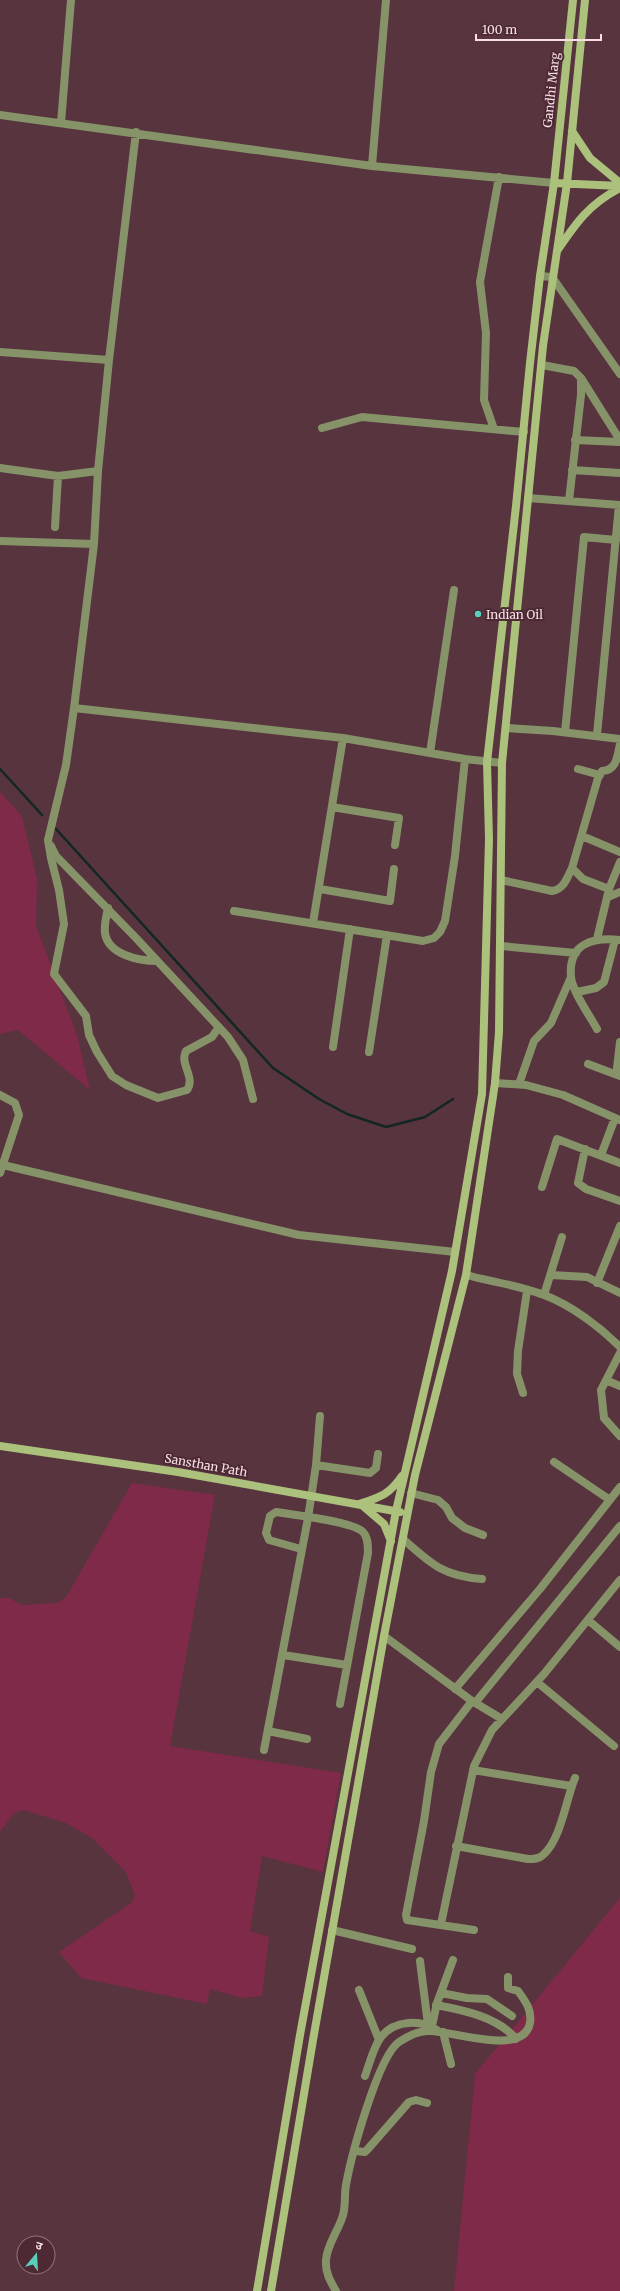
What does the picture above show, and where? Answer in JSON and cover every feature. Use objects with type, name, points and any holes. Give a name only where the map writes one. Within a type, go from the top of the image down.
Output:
[{"type":"main road","name":"Gandhi Marg","points":[[258,2291],[300,2035],[396,1511],[452,1271],[454,1252],[482,1094],[489,838],[487,762],[540,276],[554,183],[573,0]]},
{"type":"main road","name":"Gandhi Marg","points":[[271,2291],[332,1930],[384,1636],[411,1493],[466,1275],[495,1083],[499,1032],[502,763],[542,365],[552,277],[567,183],[585,0]]},
{"type":"main road","points":[[572,131],[590,158],[620,186]]},
{"type":"main road","points":[[554,183],[620,186]]},
{"type":"main road","points":[[556,252],[582,214],[601,198],[620,186]]},
{"type":"main road","name":"Sansthan Path","points":[[0,1446],[178,1472],[408,1513]]},
{"type":"main road","points":[[359,1504],[383,1496],[392,1490],[404,1473]]},
{"type":"main road","points":[[359,1504],[384,1524],[391,1541]]},
{"type":"street","points":[[61,124],[71,0]]},
{"type":"street","points":[[372,166],[386,0]]},
{"type":"street","points":[[0,115],[61,124],[136,132],[372,166],[554,183]]},
{"type":"street","points":[[136,132],[109,360],[98,471],[94,544],[74,708],[66,765],[48,840],[59,890],[64,924],[54,974],[86,1016],[89,1035],[97,1052],[112,1076],[126,1085],[158,1098],[183,1092],[190,1086],[190,1080],[184,1059],[186,1051],[212,1037],[219,1027]]},
{"type":"street","points":[[494,429],[484,400],[486,333],[480,282],[499,177]]},
{"type":"street","points":[[540,276],[552,277],[620,374]]},
{"type":"street","points":[[0,352],[109,360]]},
{"type":"street","points":[[542,365],[574,371],[581,378],[620,441]]},
{"type":"street","points":[[569,501],[581,395],[581,378]]},
{"type":"street","points":[[322,428],[362,417],[524,432]]},
{"type":"street","points":[[575,440],[620,441]]},
{"type":"street","points":[[0,468],[58,476],[98,471]]},
{"type":"street","points":[[572,470],[620,473]]},
{"type":"street","points":[[55,527],[58,476]]},
{"type":"street","points":[[528,498],[620,505],[596,735]]},
{"type":"street","points":[[565,732],[584,537],[616,540]]},
{"type":"street","points":[[0,541],[94,544]]},
{"type":"street","points":[[430,753],[454,590]]},
{"type":"street","points":[[74,708],[343,738],[465,759],[502,763]]},
{"type":"street","points":[[506,728],[565,732],[620,739]]},
{"type":"street","points":[[313,923],[320,890],[343,738]]},
{"type":"street","points":[[501,880],[552,891],[558,890],[562,886],[572,868],[600,775],[602,771],[611,770],[614,767],[620,744]]},
{"type":"street","points":[[234,911],[423,941],[434,938],[440,932],[445,921],[455,856],[465,759]]},
{"type":"street","points":[[578,768],[600,775]]},
{"type":"street","points":[[332,807],[399,818],[395,845]]},
{"type":"street","points":[[582,836],[620,852]]},
{"type":"street","points":[[48,840],[56,856],[108,908],[219,1027],[243,1060],[253,1099]]},
{"type":"street","points":[[598,939],[609,893],[620,862]]},
{"type":"street","points":[[572,868],[583,879],[609,893],[620,892]]},
{"type":"street","points":[[320,890],[390,901],[394,869]]},
{"type":"street","points":[[108,908],[104,924],[105,935],[109,943],[132,958],[142,961],[157,961]]},
{"type":"street","points":[[332,1047],[350,929]]},
{"type":"street","points":[[369,1052],[387,935]]},
{"type":"street","points":[[519,1084],[534,1040],[551,1023],[571,977],[573,958],[576,953],[583,944],[598,939],[618,940],[604,982],[596,988],[577,992]]},
{"type":"street","points":[[500,946],[576,953]]},
{"type":"street","points":[[571,977],[577,992],[597,1029]]},
{"type":"street","points":[[620,1043],[617,1068],[620,1072]]},
{"type":"street","points":[[588,1064],[620,1076]]},
{"type":"street","points":[[495,1083],[519,1084],[563,1095],[618,1119],[601,1155]]},
{"type":"street","points":[[0,1095],[15,1103],[19,1115],[1,1169],[299,1235],[454,1252]]},
{"type":"street","points":[[542,1187],[557,1139],[620,1163]]},
{"type":"street","points":[[585,1149],[578,1183],[586,1189],[620,1201]]},
{"type":"street","points":[[597,1283],[620,1226]]},
{"type":"street","points":[[544,1295],[562,1237]]},
{"type":"street","points":[[551,1274],[587,1277],[620,1293]]},
{"type":"street","points":[[466,1275],[544,1295],[593,1325],[620,1347]]},
{"type":"street","points":[[523,1393],[517,1374],[518,1351],[527,1291]]},
{"type":"street","points":[[620,1353],[601,1390],[604,1418],[620,1436]]},
{"type":"street","points":[[606,1380],[620,1386]]},
{"type":"street","points":[[264,1750],[312,1496],[320,1416]]},
{"type":"street","points":[[316,1465],[370,1473],[376,1468],[378,1454]]},
{"type":"street","points":[[554,1462],[610,1500]]},
{"type":"street","points":[[455,1689],[540,1589],[620,1487]]},
{"type":"street","points":[[411,1493],[438,1500],[446,1507],[452,1518],[465,1528],[483,1536]]},
{"type":"street","points":[[302,1550],[269,1540],[266,1533],[270,1516],[276,1512],[348,1525],[363,1532],[367,1538],[368,1553],[340,1704]]},
{"type":"street","points":[[474,1930],[407,1920],[407,1904],[424,1821],[431,1772],[439,1744],[620,1526]]},
{"type":"street","points":[[403,1539],[441,1571],[459,1576],[482,1579]]},
{"type":"street","points":[[441,1924],[473,1770],[492,1730],[537,1682],[620,1580]]},
{"type":"street","points":[[588,1620],[620,1647]]},
{"type":"street","points":[[384,1636],[455,1689],[502,1719]]},
{"type":"street","points":[[283,1655],[347,1665]]},
{"type":"street","points":[[537,1682],[614,1746]]},
{"type":"street","points":[[268,1731],[307,1739]]},
{"type":"street","points":[[473,1770],[571,1786]]},
{"type":"street","points":[[456,1846],[536,1859],[543,1855],[549,1847],[564,1812],[571,1786],[575,1778]]},
{"type":"street","points":[[332,1930],[412,1949]]},
{"type":"street","points":[[430,2026],[436,2005],[453,1960]]},
{"type":"street","points":[[420,1961],[430,2026]]},
{"type":"street","points":[[336,2291],[329,2279],[326,2261],[343,2215],[346,2187],[359,2132],[388,2055],[398,2043],[407,2037],[428,2030],[482,2039],[516,2039],[526,2034],[531,2014],[518,1991],[508,1988],[508,1976]]},
{"type":"street","points":[[359,1990],[379,2040]]},
{"type":"street","points":[[441,1994],[487,1999],[512,2016]]},
{"type":"street","points":[[436,2005],[472,2014],[498,2025],[516,2039]]},
{"type":"street","points":[[365,2076],[379,2040],[391,2027],[399,2024],[411,2023],[430,2026],[441,2032],[451,2064]]},
{"type":"street","points":[[355,2152],[365,2152],[409,2102],[416,2100],[427,2103]]},
{"type":"shaded area","points":[[0,792],[22,816],[37,879],[36,926],[77,1035],[90,1090],[18,1030],[0,1034]]},
{"type":"shaded area","points":[[132,1483],[215,1495],[170,1746],[341,1773],[323,1872],[262,1856],[250,1931],[269,1937],[262,1996],[242,1998],[210,1989],[207,2004],[81,1978],[59,1952],[131,1903],[135,1896],[126,1872],[92,1838],[66,1823],[24,1810],[14,1813],[0,1832],[0,1598],[9,1598],[22,1605],[57,1603],[66,1597]]},
{"type":"shaded area","points":[[620,1898],[620,2291],[454,2291],[475,2074]]},
{"type":"waterway","points":[[0,769],[42,815]]},
{"type":"waterway","points":[[56,829],[273,1068],[319,1099],[347,1114],[386,1127],[425,1117],[453,1099]]},
{"type":"place","name":"Indian Oil","points":[[478,614]]}]
